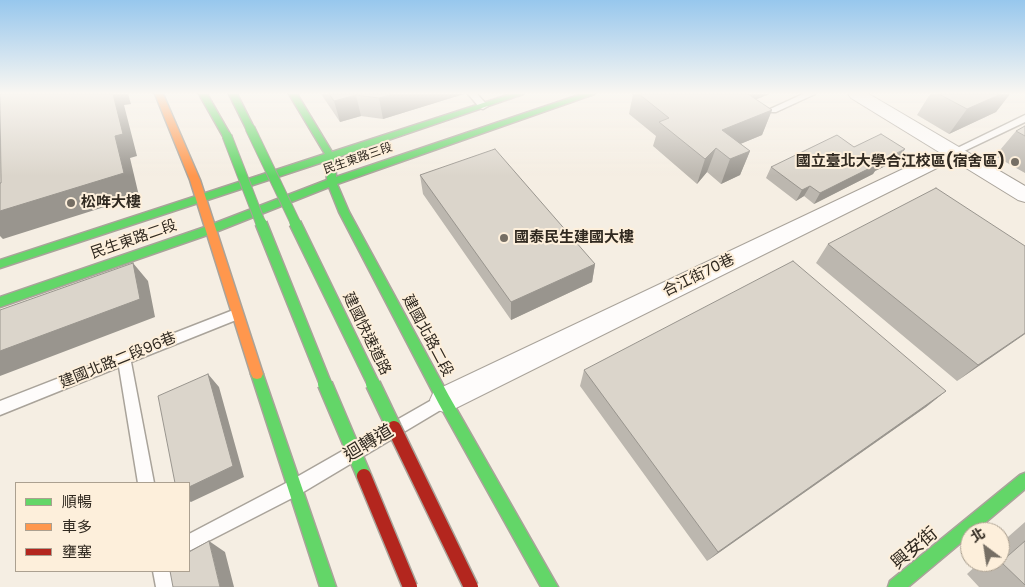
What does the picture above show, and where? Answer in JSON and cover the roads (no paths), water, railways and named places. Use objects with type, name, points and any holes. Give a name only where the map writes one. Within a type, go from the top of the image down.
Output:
[{"type":"main road","points":[[171,121],[196,180],[209,230],[236,314],[328,587]]},
{"type":"main road","points":[[219,121],[228,136]]},
{"type":"main road","points":[[223,121],[318,365],[410,587]]},
{"type":"main road","name":"建國快速道路","points":[[247,121],[471,587]]},
{"type":"main road","points":[[248,121],[250,128]]},
{"type":"main road","name":"建國北路二段","points":[[310,121],[330,156],[332,182],[344,212],[444,400],[550,587]]},
{"type":"main road","name":"民生東路三段","points":[[265,177],[436,121]]},
{"type":"main road","name":"民生東路三段","points":[[278,203],[332,182],[510,121]]},
{"type":"main road","name":"民生東路二段","points":[[0,264],[265,177]]},
{"type":"main road","name":"民生東路二段","points":[[0,302],[209,230],[278,203]]},
{"type":"main road","name":"興安街","points":[[896,587],[1025,480]]},
{"type":"street","points":[[906,121],[1025,195]]},
{"type":"street","name":"合江街70巷","points":[[444,400],[954,152]]},
{"type":"lane","points":[[954,152],[1018,121]]},
{"type":"lane","name":"建國北路二段96巷","points":[[0,408],[236,314]]},
{"type":"lane","points":[[124,358],[146,482]]},
{"type":"lane","name":"迴轉道","points":[[190,542],[294,488],[444,400]]},
{"type":"lane","points":[[162,572],[165,587]]},
{"type":"place","name":"國立臺北大學合江校區(宿舍區)","points":[[1015,162]]},
{"type":"place","name":"松哖大樓","points":[[71,203]]},
{"type":"place","name":"國泰民生建國大樓","points":[[504,238]]}]
